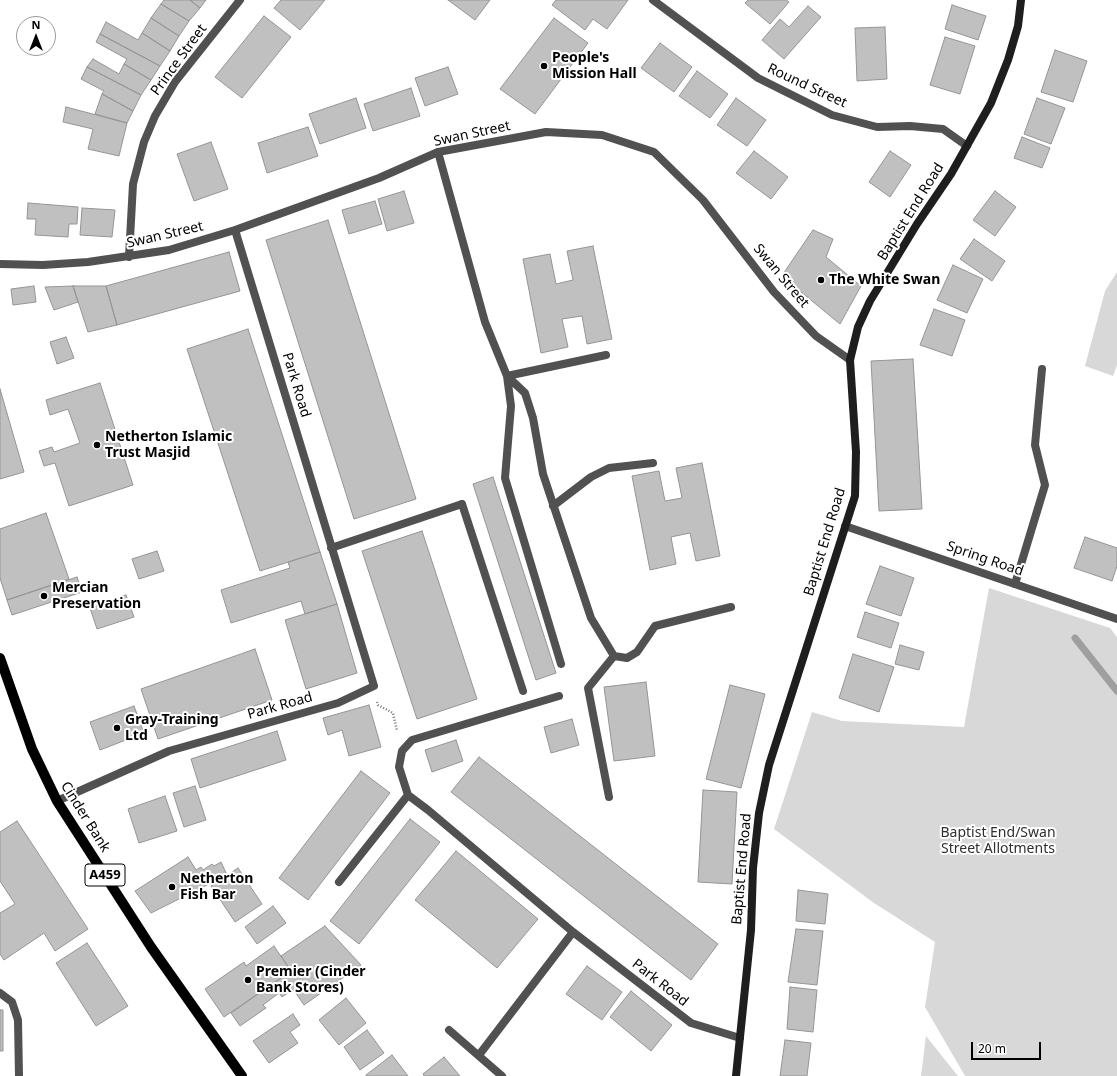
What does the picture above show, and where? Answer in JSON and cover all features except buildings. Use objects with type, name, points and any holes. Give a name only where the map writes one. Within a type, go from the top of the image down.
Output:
[{"type":"main road","name":"Cinder Bank","points":[[0,658],[32,749],[57,801],[151,947],[242,1076]]},
{"type":"street","name":"Prince Street","points":[[129,257],[133,184],[144,142],[155,116],[175,82],[240,0]]},
{"type":"street","name":"Round Street","points":[[653,0],[758,78],[832,115],[876,127],[910,126],[944,129],[967,146]]},
{"type":"street","name":"Baptist End Road","points":[[736,1076],[751,930],[753,868],[759,813],[770,765],[854,496],[856,452],[850,360],[858,327],[870,301],[967,146],[991,103],[1008,60],[1018,26],[1021,0]]},
{"type":"street","name":"Swan Street","points":[[0,264],[43,265],[129,257],[169,250],[235,230],[379,178],[438,152],[546,132],[602,135],[654,152],[704,200],[774,292],[816,336],[850,360]]},
{"type":"street","points":[[438,152],[484,322],[507,376],[511,406],[505,478],[561,664]]},
{"type":"street","name":"Park Road","points":[[57,801],[168,751],[338,703],[374,686],[235,230]]},
{"type":"street","points":[[507,376],[606,355]]},
{"type":"street","points":[[1015,584],[1045,485],[1035,445],[1042,369]]},
{"type":"street","points":[[507,376],[525,392],[533,418],[543,474],[553,506],[591,618],[614,656]]},
{"type":"street","points":[[553,506],[591,477],[609,468],[653,463]]},
{"type":"street","points":[[331,548],[462,504],[523,691]]},
{"type":"street","name":"Spring Road","points":[[845,526],[1117,619]]},
{"type":"street","points":[[614,656],[627,658],[637,652],[655,626],[731,607]]},
{"type":"street","points":[[609,797],[588,688],[614,656]]},
{"type":"street","points":[[339,882],[408,796],[399,767],[402,751],[412,740],[559,696]]},
{"type":"street","name":"Park Road","points":[[408,796],[428,810],[573,932],[691,1023],[740,1038]]},
{"type":"street","points":[[479,1055],[573,932]]},
{"type":"street","points":[[0,993],[12,1002],[18,1020],[19,1076]]},
{"type":"street","points":[[449,1030],[502,1076]]},
{"type":"path","points":[[374,686],[378,705],[394,713],[402,751]]},
{"type":"green space","points":[[1117,272],[1117,365],[1113,376],[1085,366],[1105,291]]},
{"type":"green space","name":"Baptist End/Swan Street Allotments","points":[[989,588],[1110,628],[1117,637],[1117,1076],[965,1076],[925,1007],[935,942],[874,903],[774,829],[812,712],[842,721],[964,727]]},
{"type":"green space","points":[[926,1036],[958,1076],[921,1076]]},
{"type":"waterway","points":[[1075,638],[1117,691]]},
{"type":"place","name":"People's Mission Hall","points":[[544,66]]},
{"type":"place","name":"The White Swan","points":[[821,280]]},
{"type":"place","name":"Netherton Islamic Trust Masjid","points":[[97,445]]},
{"type":"place","name":"Mercian Preservation","points":[[44,596]]},
{"type":"place","name":"Gray-Training Ltd","points":[[117,728]]},
{"type":"place","name":"Netherton Fish Bar","points":[[172,887]]},
{"type":"place","name":"Premier (Cinder Bank Stores)","points":[[248,980]]}]
